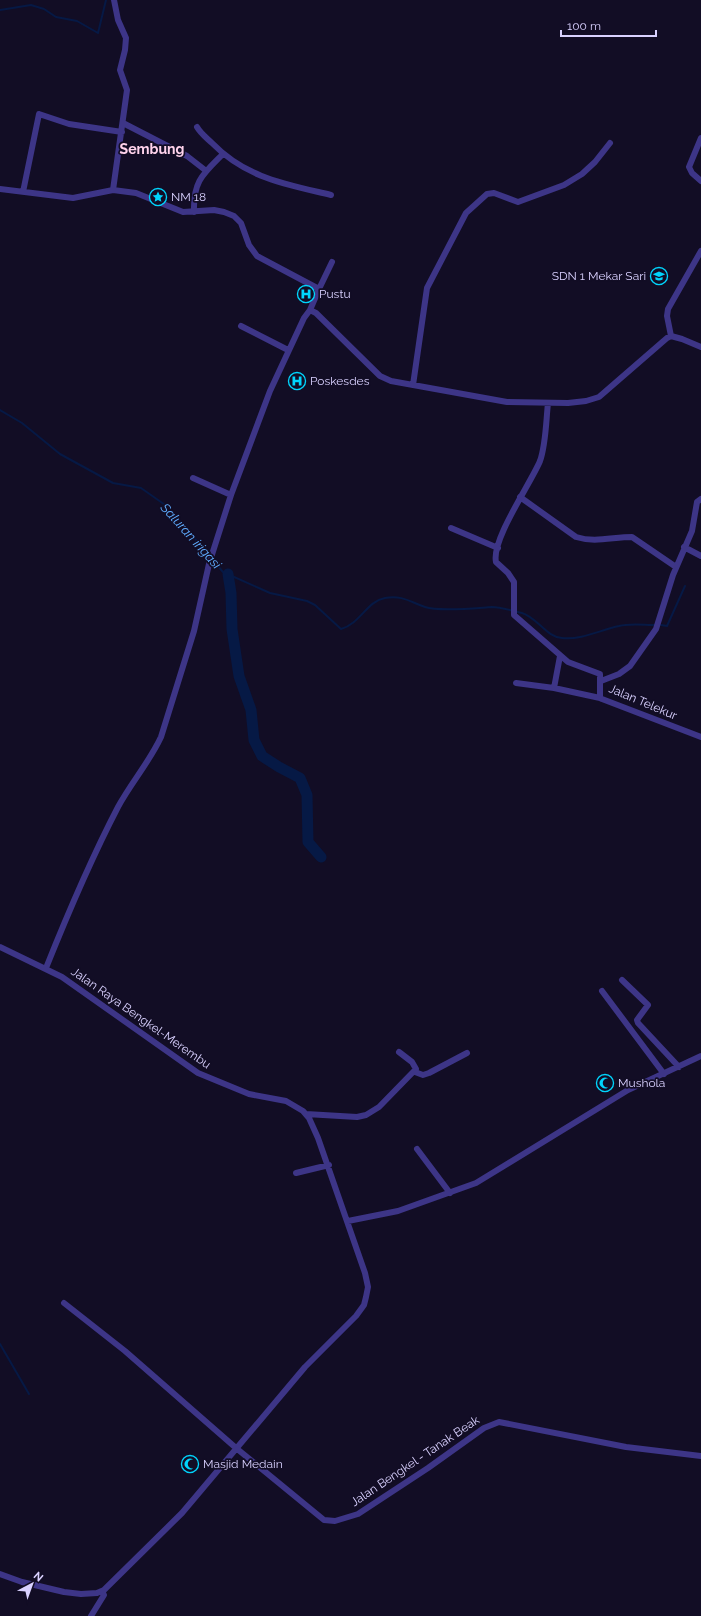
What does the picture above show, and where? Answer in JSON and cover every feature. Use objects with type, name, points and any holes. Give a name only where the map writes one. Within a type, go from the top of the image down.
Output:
[{"type":"street","points":[[113,190],[127,90],[120,70],[126,42],[125,35],[116,14],[114,0]]},
{"type":"street","points":[[23,192],[39,114],[69,124],[122,132]]},
{"type":"street","points":[[123,123],[187,156],[205,170]]},
{"type":"street","points":[[197,128],[224,154],[238,165],[260,177],[331,195]]},
{"type":"street","points":[[701,138],[689,167],[692,173],[701,181]]},
{"type":"street","points":[[413,385],[427,288],[466,213],[488,194],[498,194],[518,202],[564,185],[582,174],[595,162],[610,143]]},
{"type":"street","points":[[194,212],[194,191],[205,170],[224,154]]},
{"type":"street","points":[[0,189],[73,198],[113,190],[136,193],[183,212],[219,211],[234,216],[241,223],[249,245],[257,256],[319,289]]},
{"type":"street","points":[[671,336],[667,316],[668,309],[701,252]]},
{"type":"street","points":[[46,968],[110,823],[135,777],[156,747],[161,736],[194,631],[209,564],[231,495],[270,391],[288,350],[306,314],[310,310],[332,262]]},
{"type":"street","points":[[310,310],[316,313],[380,376],[391,381],[507,402],[586,402],[599,397],[671,336],[701,347]]},
{"type":"street","points":[[241,326],[288,350]]},
{"type":"street","points":[[548,403],[541,456],[520,497],[498,548],[496,562],[508,573],[514,582],[514,615],[560,656],[554,688]]},
{"type":"street","points":[[193,478],[231,495]]},
{"type":"street","points":[[520,497],[576,537],[584,540],[610,540],[632,537],[676,567]]},
{"type":"street","points":[[601,681],[619,674],[630,666],[656,628],[676,567],[692,531],[697,502],[701,499]]},
{"type":"street","points":[[451,528],[498,548]]},
{"type":"street","points":[[684,547],[701,556]]},
{"type":"street","name":"Jalan Telekur","points":[[560,656],[575,666],[598,672],[601,677],[600,698],[701,737]]},
{"type":"street","points":[[516,683],[554,688],[600,698]]},
{"type":"street","name":"Jalan Raya Bengkel-Merembu","points":[[0,947],[62,977],[198,1073],[249,1094],[294,1104],[306,1114],[329,1165],[368,1288],[364,1305],[349,1325],[305,1367],[182,1513],[102,1591]]},
{"type":"street","points":[[622,980],[648,1005],[636,1020],[678,1067]]},
{"type":"street","points":[[602,991],[664,1074]]},
{"type":"street","points":[[399,1052],[415,1064],[415,1072]]},
{"type":"street","points":[[415,1072],[423,1075],[429,1073],[467,1053]]},
{"type":"street","points":[[348,1221],[398,1211],[476,1183],[628,1090],[701,1056]]},
{"type":"street","points":[[306,1114],[361,1116],[378,1107],[398,1086],[415,1072]]},
{"type":"street","points":[[416,1149],[450,1193]]},
{"type":"street","points":[[296,1173],[329,1165]]},
{"type":"street","name":"Jalan Bengkel - Tanak Beak","points":[[64,1303],[125,1351],[236,1448],[319,1517],[335,1521],[358,1514],[428,1468],[484,1428],[499,1422],[626,1447],[701,1456]]},
{"type":"street","points":[[0,1574],[22,1582],[64,1592],[81,1594],[102,1591],[102,1599],[91,1616]]},
{"type":"waterway","points":[[0,10],[31,5],[44,9],[56,17],[77,21],[98,33],[106,0]]},
{"type":"waterway","name":"Saluran irigasi","points":[[0,410],[22,423],[60,454],[113,483],[141,488],[168,507],[223,572],[270,593],[307,601],[315,605],[341,629],[354,622],[373,603],[391,597],[402,598],[425,607],[440,609],[492,607],[507,609],[528,615],[551,634],[562,638],[577,638],[623,625],[655,625]]},
{"type":"waterway","points":[[228,574],[231,593],[232,629],[239,676],[251,710],[254,740],[262,756],[300,778],[307,795],[308,842],[321,857]]},
{"type":"waterway","name":"Saluran irigasi","points":[[661,625],[667,626],[685,586]]},
{"type":"waterway","points":[[0,1344],[29,1394]]},
{"type":"place","name":"NM 18","points":[[158,197]]},
{"type":"place","name":"SDN 1 Mekar Sari","points":[[659,276]]},
{"type":"place","name":"Pustu","points":[[306,294]]},
{"type":"place","name":"Poskesdes","points":[[297,381]]},
{"type":"place","name":"Mushola","points":[[605,1083]]},
{"type":"place","name":"Masjid Medain","points":[[190,1464]]},
{"type":"district","name":"Sembung","points":[[152,149]]}]
